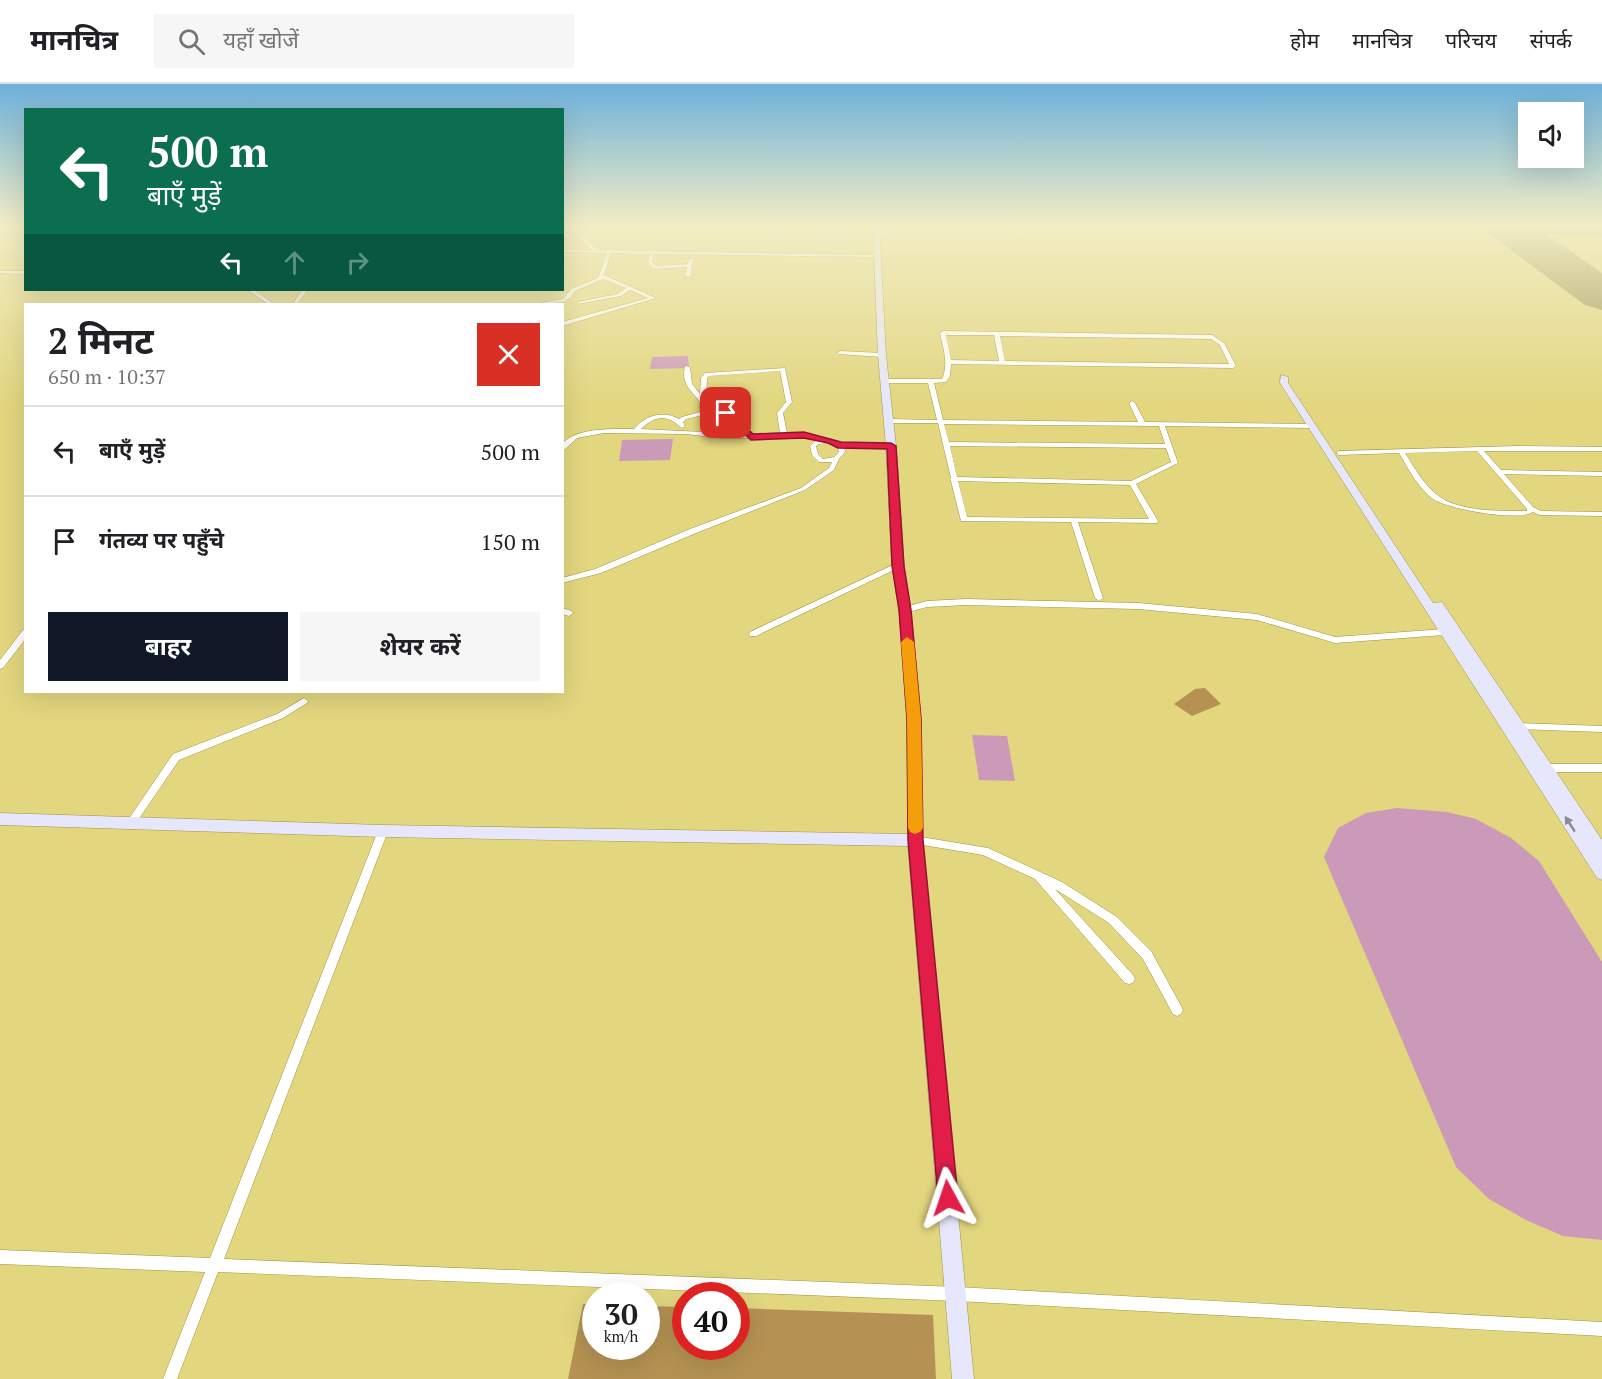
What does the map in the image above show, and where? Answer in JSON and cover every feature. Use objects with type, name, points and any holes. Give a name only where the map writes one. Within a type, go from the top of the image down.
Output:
[{"type":"street","points":[[551,303],[564,301],[573,290],[587,284]]},
{"type":"street","points":[[564,323],[653,298],[621,284]]},
{"type":"street","points":[[879,284],[882,355],[891,446],[898,566],[905,610],[914,719],[915,840],[963,1379]]},
{"type":"street","points":[[580,303],[619,295],[630,288]]},
{"type":"street","points":[[252,291],[270,303]]},
{"type":"street","points":[[572,294],[591,316]]},
{"type":"street","points":[[885,381],[944,381],[947,378],[948,362],[943,333],[1212,337],[1222,344],[1233,366],[948,362]]},
{"type":"street","points":[[997,335],[1002,361]]},
{"type":"street","points":[[840,353],[882,355]]},
{"type":"street","points":[[687,367],[686,381],[703,403],[707,413]]},
{"type":"street","points":[[703,403],[704,381],[709,373],[783,369],[789,402],[780,413],[784,436]]},
{"type":"street","points":[[1602,853],[1339,453],[1286,377],[1284,383],[1602,873]]},
{"type":"street","points":[[688,385],[693,380],[704,381]]},
{"type":"street","points":[[931,382],[964,519],[1154,521],[1132,483]]},
{"type":"street","points":[[1132,404],[1142,423]]},
{"type":"street","points":[[680,422],[684,418],[707,413],[737,423],[751,437]]},
{"type":"street","points":[[634,432],[643,422],[653,416],[673,417],[680,422],[686,432]]},
{"type":"street","points":[[889,421],[1312,426]]},
{"type":"street","points":[[953,479],[1132,483],[1175,463],[1161,424]]},
{"type":"street","points":[[564,446],[579,435],[634,432],[671,436],[686,432],[699,435],[751,437],[804,435],[838,445],[891,446]]},
{"type":"street","points":[[828,441],[816,442],[813,446],[813,453],[821,460],[836,459]]},
{"type":"street","points":[[946,444],[1169,446]]},
{"type":"street","points":[[564,580],[598,571],[693,531],[803,489],[832,469],[842,452],[838,445]]},
{"type":"street","points":[[1339,453],[1479,449],[1602,449]]},
{"type":"street","points":[[1479,449],[1531,509],[1540,513],[1602,514]]},
{"type":"street","points":[[1401,452],[1434,497],[1448,504],[1488,511],[1529,513],[1531,509]]},
{"type":"street","points":[[1498,472],[1602,474]]},
{"type":"street","points":[[1074,520],[1099,598]]},
{"type":"street","points":[[753,634],[898,566]]},
{"type":"street","points":[[905,610],[927,603],[966,602],[1138,606],[1257,617],[1335,640],[1444,632]]},
{"type":"street","points":[[0,666],[24,635]]},
{"type":"street","points":[[131,823],[176,757],[280,716],[304,700]]},
{"type":"street","points":[[1518,726],[1602,729]]},
{"type":"street","points":[[1546,768],[1602,768]]},
{"type":"street","points":[[0,819],[383,831],[915,840],[984,851],[1058,885],[1113,920],[1147,956],[1176,1010]]},
{"type":"street","points":[[170,1379],[383,831]]},
{"type":"street","points":[[1034,874],[1130,979]]},
{"type":"street","points":[[0,1257],[957,1294],[1602,1329]]},
{"type":"shaded area","points":[[688,356],[689,368],[650,369],[652,357]]},
{"type":"shaded area","points":[[673,439],[670,460],[619,461],[622,440]]},
{"type":"shaded area","points":[[972,735],[1007,736],[1015,781],[979,780]]},
{"type":"shaded area","points":[[1397,808],[1447,812],[1476,819],[1511,838],[1539,861],[1602,962],[1602,1240],[1563,1236],[1526,1220],[1489,1199],[1456,1167],[1324,857],[1338,828],[1366,813]]},
{"type":"building","points":[[1205,688],[1221,704],[1192,716],[1174,704],[1195,689]]},
{"type":"building","points":[[660,1306],[672,1307],[672,1360],[750,1360],[750,1308],[933,1315],[936,1379],[568,1379],[582,1309],[582,1360],[660,1360]]},
{"type":"runway","points":[[1587,284],[1602,295]]},
{"type":"slow traffic","points":[[907,642],[914,719],[915,828]]},
{"type":"route","points":[[726,413],[733,417],[751,437],[804,435],[832,441],[838,445],[891,446],[898,566],[905,610],[914,719],[915,840],[948,1198]]}]
